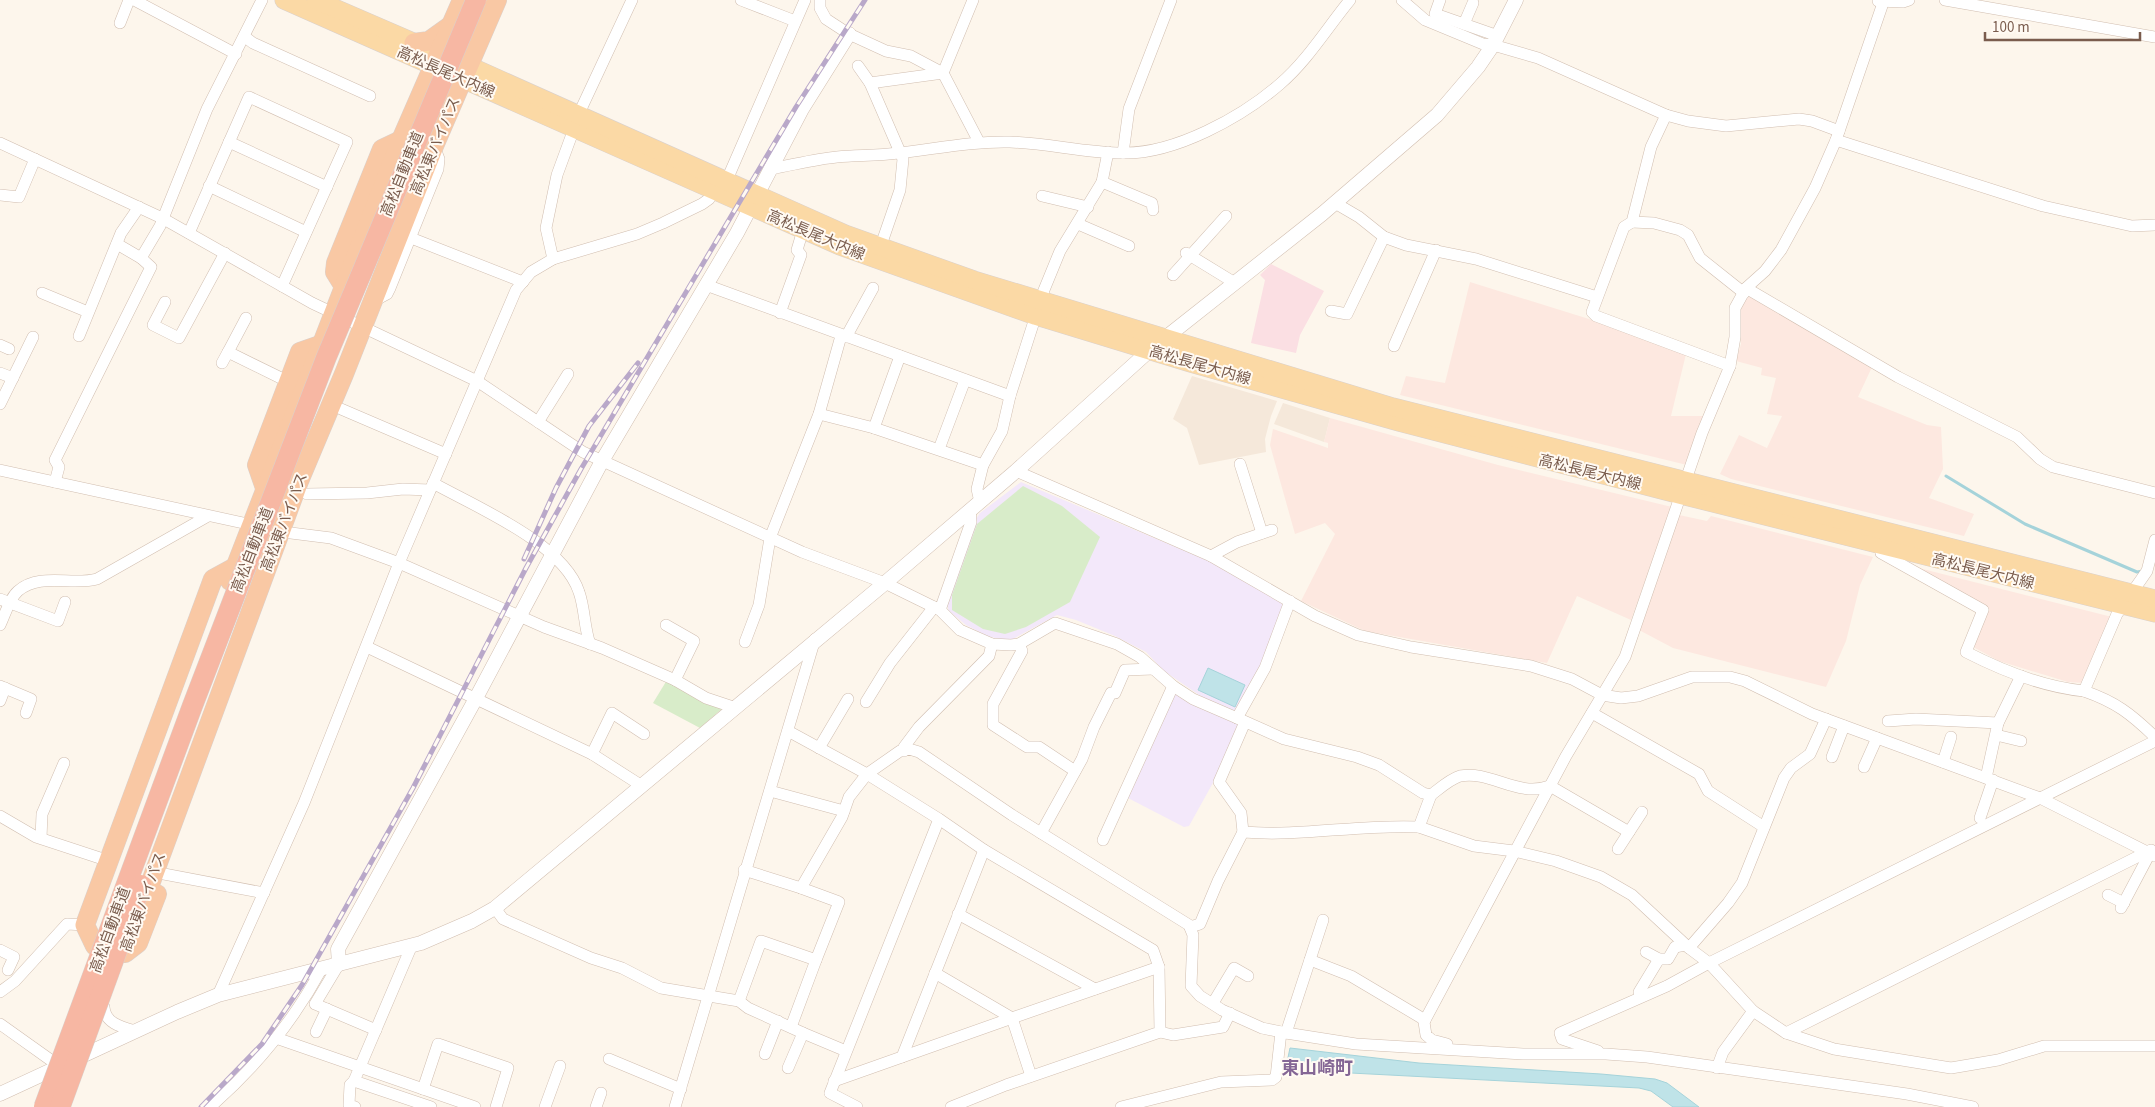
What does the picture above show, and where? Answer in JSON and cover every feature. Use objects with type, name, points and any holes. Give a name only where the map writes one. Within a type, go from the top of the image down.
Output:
[{"type":"highway","name":"高松東バイパス","points":[[35,1107],[94,946],[156,756],[235,567],[332,313],[401,140],[462,0]]},
{"type":"highway","name":"高松自動車道","points":[[44,1107],[192,707],[326,358],[476,0]]},
{"type":"highway","name":"高松自動車道","points":[[60,1107],[262,555],[432,128],[486,0]]},
{"type":"highway","name":"高松東バイパス","points":[[68,1107],[279,532],[303,487],[371,302],[434,146],[497,0]]},
{"type":"highway","points":[[414,43],[429,41],[452,24]]},
{"type":"highway","points":[[265,488],[257,465],[300,352],[320,345]]},
{"type":"highway","points":[[303,487],[308,478],[318,468],[341,409],[353,376],[352,354]]},
{"type":"highway","points":[[125,953],[138,943],[272,587],[274,578],[268,563]]},
{"type":"highway","points":[[94,946],[85,925],[109,861],[156,756]]},
{"type":"main road","name":"高松長尾大内線","points":[[284,0],[436,60],[720,186],[754,202],[803,230],[881,261],[1038,307],[1168,338],[1394,407],[1882,545],[2126,599],[2155,599]]},
{"type":"main road","name":"高松長尾大内線","points":[[316,0],[414,43],[436,60]]},
{"type":"main road","name":"高松長尾大内線","points":[[754,202],[974,280],[1150,350],[1400,422],[1684,488],[2126,599],[2155,613]]},
{"type":"street","points":[[120,23],[129,0]]},
{"type":"street","points":[[134,0],[236,54]]},
{"type":"street","points":[[141,258],[160,226],[194,136],[262,0]]},
{"type":"street","points":[[554,259],[546,228],[557,175],[577,122],[632,0]]},
{"type":"street","points":[[741,0],[795,21]]},
{"type":"street","points":[[218,995],[312,784],[399,563],[516,290],[531,272],[554,259],[637,234],[709,199],[720,186],[805,0]]},
{"type":"street","points":[[820,0],[822,14],[826,19],[850,34],[886,51],[910,56],[943,73],[979,142]]},
{"type":"street","points":[[943,73],[973,0]]},
{"type":"street","points":[[1123,153],[1129,109],[1171,0]]},
{"type":"street","points":[[770,169],[840,157],[866,157],[979,142],[1035,144],[1123,153],[1142,152],[1179,142],[1213,129],[1280,85],[1302,62],[1350,0]]},
{"type":"street","points":[[1402,0],[1425,20],[1483,44],[1496,41]]},
{"type":"street","points":[[1440,0],[1435,14],[1464,24],[1496,41],[1666,115],[1688,121],[1726,126],[1799,119],[1812,121],[1837,136],[2044,206],[2132,226],[2155,225]]},
{"type":"street","points":[[0,1094],[50,1066],[88,1053],[218,995],[412,945],[446,933],[495,908],[975,506],[1150,350],[1168,338],[1335,203],[1437,115],[1463,88],[1496,41],[1516,0]]},
{"type":"street","points":[[1474,1051],[1432,1040],[1426,1035],[1424,1030],[1425,1020],[1514,851],[1625,656],[1684,488],[1730,366],[1735,337],[1734,308],[1745,290],[1766,271],[1781,250],[1815,188],[1837,136],[1880,1],[1909,0]]},
{"type":"street","points":[[1945,0],[2155,37]]},
{"type":"street","points":[[1464,24],[1473,3]]},
{"type":"street","points":[[376,1030],[315,1004],[339,964],[338,949],[475,700],[518,615],[602,461],[754,202],[802,109],[850,34]]},
{"type":"street","points":[[245,37],[252,44],[370,96]]},
{"type":"street","points":[[858,66],[870,83],[902,159],[900,190],[880,248]]},
{"type":"street","points":[[870,83],[943,73]]},
{"type":"street","points":[[189,233],[249,97],[347,142],[282,286]]},
{"type":"street","points":[[1632,222],[1651,147],[1666,115]]},
{"type":"street","points":[[229,142],[327,187]]},
{"type":"street","points":[[0,143],[162,218],[332,313],[477,381],[538,422],[602,461],[811,556],[885,582],[937,609],[960,630],[992,644],[1019,644],[1055,622],[1117,644],[1140,657],[1153,670],[1193,700],[1284,739],[1364,760],[1431,795]]},
{"type":"street","points":[[371,302],[387,294],[411,238],[438,169],[439,159],[434,146]]},
{"type":"street","points":[[866,702],[890,663],[937,609],[971,522],[983,465],[1002,431],[1010,396],[1038,307],[1060,250],[1078,224],[1102,182],[1108,152]]},
{"type":"street","points":[[0,195],[19,197],[35,159]]},
{"type":"street","points":[[1102,182],[1152,203],[1153,210]]},
{"type":"street","points":[[209,186],[306,232]]},
{"type":"street","points":[[1042,196],[1088,207]]},
{"type":"street","points":[[1335,203],[1359,217],[1384,237],[1406,245],[1476,258],[1597,297]]},
{"type":"street","points":[[80,336],[88,312],[117,244],[139,207]]},
{"type":"street","points":[[1173,275],[1188,254],[1226,216]]},
{"type":"street","points":[[1730,366],[1596,316],[1592,312],[1624,227],[1632,222],[1654,223],[1680,230],[1688,235],[1700,258],[1745,290],[1891,373],[2018,436],[2040,459],[2053,467],[2155,493]]},
{"type":"street","points":[[1078,224],[1129,246]]},
{"type":"street","points":[[780,313],[801,255],[796,250],[803,230]]},
{"type":"street","points":[[1331,311],[1347,314],[1384,237]]},
{"type":"street","points":[[411,238],[522,282]]},
{"type":"street","points":[[55,482],[59,467],[55,460],[151,268],[141,258],[117,244]]},
{"type":"street","points":[[1394,346],[1436,250]]},
{"type":"street","points":[[165,302],[153,325],[179,338],[225,253]]},
{"type":"street","points":[[1188,254],[1235,283]]},
{"type":"street","points":[[706,285],[1010,396]]},
{"type":"street","points":[[745,642],[759,605],[764,562],[770,538],[819,414],[843,336],[873,288]]},
{"type":"street","points":[[42,293],[88,312]]},
{"type":"street","points":[[222,363],[246,318]]},
{"type":"street","points":[[0,404],[33,337]]},
{"type":"street","points":[[228,352],[289,382]]},
{"type":"street","points":[[874,428],[900,356]]},
{"type":"street","points":[[0,373],[13,378]]},
{"type":"street","points":[[538,422],[568,374]]},
{"type":"street","points":[[939,449],[965,380]]},
{"type":"street","points":[[341,409],[446,454]]},
{"type":"street","points":[[819,414],[874,428],[983,465]]},
{"type":"street","points":[[1211,556],[1237,542],[1267,532],[1240,464]]},
{"type":"street","points":[[0,470],[279,532],[331,538],[399,563],[675,680],[706,698],[733,707]]},
{"type":"street","points":[[1016,471],[1211,556],[1315,616],[1358,635],[1411,647],[1531,666],[1572,679],[1602,695],[1628,698],[1692,677],[1730,677],[1745,680],[1826,719],[2040,798],[2152,852]]},
{"type":"street","points":[[303,487],[367,493],[432,486],[526,534],[552,552],[568,571],[579,592],[590,644]]},
{"type":"street","points":[[0,625],[5,601],[18,591],[44,580],[88,582],[97,579],[208,516]]},
{"type":"street","points":[[2084,692],[2126,599],[2147,571],[2155,540]]},
{"type":"street","points":[[1882,545],[1880,553],[1983,610],[1966,652],[1995,667],[2021,676],[2102,698],[2128,711],[2155,736]]},
{"type":"street","points":[[5,601],[57,626],[66,602]]},
{"type":"street","points":[[1190,927],[1200,924],[1218,881],[1243,832],[1241,814],[1219,782],[1241,720],[1265,668],[1290,601]]},
{"type":"street","points":[[666,625],[694,641],[675,680]]},
{"type":"street","points":[[675,1107],[744,870],[816,638]]},
{"type":"street","points":[[801,888],[844,811],[849,797],[867,774],[904,750],[904,747],[919,728],[989,656],[992,644]]},
{"type":"street","points":[[1019,644],[1022,651],[992,704],[993,725],[1027,747],[1039,747],[1075,772]]},
{"type":"street","points":[[367,647],[592,754],[642,786]]},
{"type":"street","points":[[1040,833],[1075,772],[1111,692],[1115,692],[1125,670],[1153,670]]},
{"type":"street","points":[[1980,818],[1989,779],[1998,724],[2021,676]]},
{"type":"street","points":[[1103,840],[1174,686]]},
{"type":"street","points":[[0,701],[3,687],[31,699],[26,713]]},
{"type":"street","points":[[819,748],[848,699]]},
{"type":"street","points":[[592,754],[612,713],[644,734]]},
{"type":"street","points":[[1592,713],[1699,774],[1708,791],[1764,827]]},
{"type":"street","points":[[1646,952],[1659,959],[1668,959],[1675,947],[1687,946],[1728,903],[1742,883],[1784,778],[1791,768],[1810,754],[1826,719]]},
{"type":"street","points":[[1888,721],[1916,719],[1998,724]]},
{"type":"street","points":[[1832,758],[1844,726]]},
{"type":"street","points":[[788,731],[867,774],[984,850],[1153,950],[1159,967],[1160,1032]]},
{"type":"street","points":[[1996,735],[2021,741]]},
{"type":"street","points":[[1864,767],[1877,738]]},
{"type":"street","points":[[1942,762],[1951,738]]},
{"type":"street","points":[[1606,1054],[1562,1039],[1560,1033],[1640,997],[2155,741]]},
{"type":"street","points":[[904,750],[919,752],[934,760],[1040,833],[1178,916],[1190,927],[1193,935],[1191,986],[1200,996],[1262,1028],[1356,1044],[1523,1054],[1606,1054],[1647,1057],[1907,1094],[1973,1107]]},
{"type":"street","points":[[41,838],[42,814],[64,763]]},
{"type":"street","points":[[1419,827],[1431,795],[1458,776],[1472,775],[1529,791],[1550,786],[1629,832]]},
{"type":"street","points":[[770,791],[844,811]]},
{"type":"street","points":[[1618,848],[1642,812]]},
{"type":"street","points":[[0,816],[41,838],[109,861]]},
{"type":"street","points":[[857,1107],[830,1093],[939,819]]},
{"type":"street","points":[[1243,832],[1311,833],[1389,826],[1419,827],[1474,846],[1514,851],[1601,877],[1632,894],[1687,946],[1709,963],[1753,1010],[1786,1033],[1842,1050],[1951,1068],[1998,1060],[2044,1046],[2155,1046]]},
{"type":"street","points":[[902,1057],[984,850]]},
{"type":"street","points":[[2108,895],[2122,906],[2152,852]]},
{"type":"street","points":[[1786,1033],[2152,852]]},
{"type":"street","points":[[744,870],[839,902],[791,1027]]},
{"type":"street","points":[[164,874],[264,893]]},
{"type":"street","points":[[495,908],[503,919],[591,958],[622,968],[661,988],[740,1001],[748,1008],[803,1034],[846,1051]]},
{"type":"street","points":[[958,914],[1095,989]]},
{"type":"street","points":[[1122,1107],[1221,1082],[1272,1080],[1276,1077],[1284,1033],[1323,920]]},
{"type":"street","points":[[0,992],[14,981],[67,924],[85,925]]},
{"type":"street","points":[[740,1001],[761,941],[816,960]]},
{"type":"street","points":[[350,1105],[350,1085],[354,1081],[412,945]]},
{"type":"street","points":[[0,950],[14,957],[8,970]]},
{"type":"street","points":[[1640,997],[1640,992],[1659,959]]},
{"type":"street","points":[[1310,960],[1351,976],[1425,1020]]},
{"type":"street","points":[[834,1081],[1159,967]]},
{"type":"street","points":[[210,1107],[239,1080],[276,1038],[301,1006],[322,968]]},
{"type":"street","points":[[1213,1003],[1234,968],[1248,976]]},
{"type":"street","points":[[935,973],[1012,1018],[1031,1076]]},
{"type":"street","points":[[104,1007],[105,1014],[114,1024],[135,1031]]},
{"type":"street","points":[[316,1032],[327,1009]]},
{"type":"street","points":[[1717,1068],[1723,1052],[1753,1010]]},
{"type":"street","points":[[951,1107],[1031,1076],[1160,1032],[1173,1035],[1223,1027],[1230,1013]]},
{"type":"street","points":[[765,1054],[778,1021]]},
{"type":"street","points":[[0,1024],[50,1066]]},
{"type":"street","points":[[788,1068],[803,1034]]},
{"type":"street","points":[[1390,1046],[1426,1035]]},
{"type":"street","points":[[276,1038],[475,1107]]},
{"type":"street","points":[[423,1089],[438,1044],[508,1068],[496,1107]]},
{"type":"street","points":[[609,1059],[680,1089]]},
{"type":"street","points":[[545,1107],[560,1066]]},
{"type":"street","points":[[354,1081],[431,1107]]},
{"type":"street","points":[[596,1107],[601,1093]]},
{"type":"shaded area","points":[[1271,264],[1324,291],[1300,335],[1296,353],[1251,343],[1265,280],[1260,275]]},
{"type":"shaded area","points":[[1470,282],[1589,319],[1686,354],[1671,416],[1704,416],[1687,465],[1400,395],[1406,376],[1445,383]]},
{"type":"shaded area","points":[[1747,295],[1872,367],[1858,397],[1927,425],[1941,427],[1943,469],[1929,498],[1974,514],[1964,536],[1731,479],[1720,474],[1739,435],[1767,448],[1782,416],[1767,414],[1776,378],[1761,375],[1762,368],[1736,361],[1741,344],[1739,306]]},
{"type":"shaded area","points":[[1192,376],[1277,401],[1265,439],[1266,452],[1199,465],[1187,428],[1173,419]]},
{"type":"shaded area","points":[[1283,403],[1330,418],[1324,442],[1274,424]]},
{"type":"shaded area","points":[[1330,418],[1498,465],[1672,507],[1631,620],[1577,596],[1547,663],[1365,631],[1301,601],[1335,534],[1325,523],[1295,534],[1270,445],[1273,429],[1328,448],[1328,443],[1324,442]]},
{"type":"shaded area","points":[[1021,482],[1228,569],[1227,572],[1286,602],[1261,667],[1236,712],[1202,697],[1164,671],[1146,652],[1115,636],[1076,620],[1057,615],[1013,639],[1003,640],[987,636],[966,625],[949,611],[946,602],[974,522],[980,513]]},
{"type":"shaded area","points":[[1679,515],[1707,521],[1711,516],[1873,557],[1860,585],[1846,641],[1826,687],[1673,648],[1639,630]]},
{"type":"shaded area","points":[[1907,565],[2112,617],[2084,683],[2068,682],[1999,661],[1975,648],[1974,644],[1989,608]]},
{"type":"shaded area","points":[[1175,691],[1239,723],[1214,781],[1189,826],[1184,827],[1126,797]]},
{"type":"green space","points":[[1023,486],[1062,506],[1100,537],[1070,602],[1026,627],[1005,634],[983,629],[952,610],[952,595],[977,524]]},
{"type":"green space","points":[[667,680],[724,707],[700,728],[653,703]]},
{"type":"water","points":[[1208,668],[1245,685],[1235,707],[1198,690]]},
{"type":"water","points":[[1290,1048],[1419,1063],[1655,1079],[1667,1083],[1699,1107],[1673,1107],[1651,1091],[1639,1088],[1293,1070],[1286,1067]]},
{"type":"waterway","points":[[1946,476],[2025,524],[2137,572],[2143,571]]},
{"type":"railway","points":[[201,1107],[262,1044],[302,985],[413,788],[526,568],[581,469],[796,107],[865,0]]},
{"type":"railway","points":[[524,559],[556,488],[589,426],[638,363]]},
{"type":"district","name":"東山崎町","points":[[1317,1068]]}]
